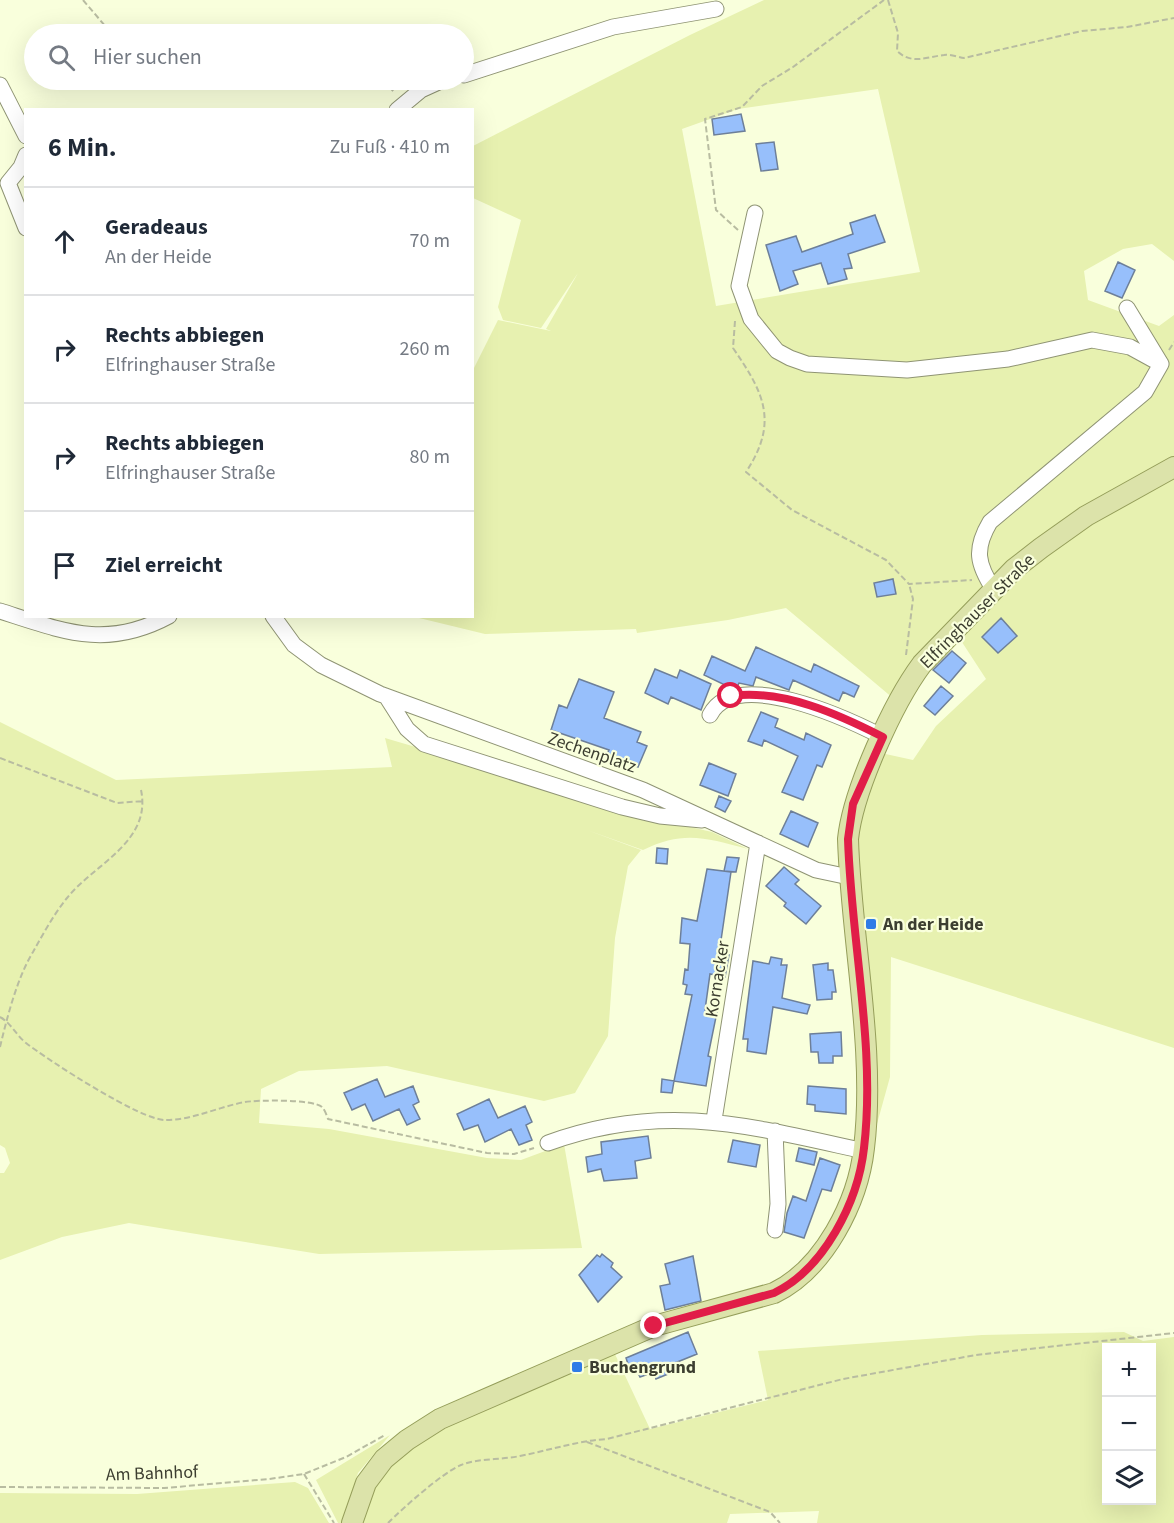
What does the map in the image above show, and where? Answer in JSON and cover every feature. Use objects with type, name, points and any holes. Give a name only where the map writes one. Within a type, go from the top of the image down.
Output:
[{"type":"main road","name":"Elfringhauser Straße","points":[[352,1523],[363,1489],[384,1459],[407,1440],[440,1419],[654,1326],[774,1293],[790,1285],[807,1271],[827,1245],[853,1190],[864,1151],[868,1110],[866,1066],[849,877],[848,839],[853,804],[883,737],[912,678],[990,584],[1086,516],[1174,467]]},
{"type":"street","points":[[474,72],[613,27],[716,9]]},
{"type":"street","points":[[0,85],[24,132]]},
{"type":"street","points":[[400,107],[421,90]]},
{"type":"street","points":[[24,160],[21,167],[4,181],[24,224]]},
{"type":"street","points":[[755,213],[739,286],[744,304],[750,319],[777,351],[807,364],[907,370],[1008,359],[1092,340],[1130,346],[1161,364]]},
{"type":"street","points":[[1127,308],[1161,364]]},
{"type":"street","points":[[990,584],[981,569],[979,544],[990,522],[1145,392],[1161,364]]},
{"type":"street","points":[[0,610],[24,618]]},
{"type":"street","points":[[25,618],[79,635],[99,636],[138,631],[165,618]]},
{"type":"street","name":"Zechenplatz","points":[[274,618],[294,645],[321,665],[383,695],[643,790],[816,870],[849,877]]},
{"type":"street","points":[[710,714],[715,705],[731,696],[747,694],[815,708],[843,717],[883,737]]},
{"type":"street","points":[[383,695],[407,729],[424,744],[622,807],[660,816],[711,821]]},
{"type":"street","name":"Kornacker","points":[[714,1120],[758,843]]},
{"type":"street","points":[[548,1143],[574,1134],[660,1119],[714,1120],[864,1151]]},
{"type":"street","points":[[775,1131],[778,1204],[775,1230]]},
{"type":"path","points":[[83,0],[103,24]]},
{"type":"path","points":[[749,240],[716,210],[705,119],[742,107],[762,86],[793,67],[886,0],[898,33],[897,51],[904,58],[916,60],[945,55],[964,58],[1082,31],[1127,27],[1174,18]]},
{"type":"path","points":[[389,90],[400,107]]},
{"type":"path","points":[[744,304],[738,309],[733,348],[753,377],[764,402],[759,452],[746,472],[792,510],[886,560],[909,584],[913,599],[905,668],[912,678]]},
{"type":"path","points":[[909,584],[990,584]]},
{"type":"path","points":[[0,758],[117,803],[144,801]]},
{"type":"path","points":[[0,1047],[31,954],[68,897],[119,853],[141,818],[144,801],[141,790]]},
{"type":"path","points":[[0,1017],[7,1021],[20,1038],[48,1060],[105,1094],[162,1120],[190,1118],[247,1102],[312,1102],[322,1107],[328,1119],[487,1153],[514,1154],[548,1143]]},
{"type":"path","points":[[388,1523],[459,1466],[519,1457],[584,1441],[607,1439],[663,1422],[843,1379],[976,1355],[1174,1332]]},
{"type":"path","name":"Am Bahnhof","points":[[0,1487],[164,1488],[304,1474],[346,1457],[390,1433]]},
{"type":"path","points":[[584,1441],[770,1512],[780,1523]]},
{"type":"path","points":[[304,1474],[334,1523]]},
{"type":"green space","points":[[764,0],[1174,0],[1174,261],[1152,244],[1123,249],[1084,271],[1088,300],[1159,326],[1174,315],[1174,460],[1081,512],[894,699],[786,608],[728,620],[637,633],[636,629],[485,634],[419,618],[474,618],[474,368],[498,320],[551,331],[546,329],[578,273],[541,328],[503,320],[498,307],[521,220],[474,198],[474,145],[690,35]],"holes":[[[878,89],[920,272],[716,306],[682,129],[738,109]]]},
{"type":"green space","points":[[1174,476],[1174,1048],[891,957],[890,1077],[875,1131],[873,1024],[858,851],[859,823],[881,753],[913,760],[936,726],[986,679],[958,636],[1001,593],[1062,542],[1109,512]]},
{"type":"green space","points":[[0,722],[116,780],[392,767],[385,738],[673,823],[712,832],[748,849],[707,839],[683,838],[643,850],[587,830],[641,850],[628,866],[615,938],[608,1036],[575,1093],[544,1101],[387,1066],[299,1071],[261,1089],[259,1123],[329,1129],[487,1158],[521,1160],[564,1144],[582,1248],[319,1254],[129,1223],[62,1237],[0,1260],[0,1173],[4,1173],[10,1163],[5,1148],[0,1145]]},
{"type":"green space","points":[[1124,1332],[1143,1341],[1174,1337],[1174,1523],[817,1523],[819,1511],[730,1514],[727,1523],[363,1523],[369,1498],[382,1477],[400,1458],[422,1441],[472,1414],[614,1352],[650,1429],[768,1400],[758,1351],[982,1335]]},
{"type":"green space","points":[[390,1435],[358,1473],[342,1523],[338,1523],[316,1480]]},
{"type":"green space","points":[[295,1482],[308,1488],[329,1523],[0,1523],[0,1493],[137,1494]]},
{"type":"building","points":[[741,114],[745,131],[714,135],[712,119]]},
{"type":"building","points":[[774,142],[778,169],[761,171],[756,144]]},
{"type":"building","points":[[875,215],[885,242],[848,254],[852,268],[844,269],[847,279],[828,284],[821,263],[793,271],[798,284],[780,291],[766,245],[796,236],[802,252],[853,234],[850,223]]},
{"type":"building","points":[[1118,262],[1135,270],[1122,298],[1105,291]]},
{"type":"building","points":[[893,579],[896,594],[877,597],[874,583]]},
{"type":"building","points":[[1001,618],[1017,636],[998,653],[982,637]]},
{"type":"building","points":[[756,647],[811,672],[814,664],[859,686],[854,697],[843,692],[839,701],[793,680],[789,690],[756,677],[753,686],[739,683],[737,687],[731,688],[704,675],[712,656],[745,671]]},
{"type":"building","points":[[952,651],[966,663],[949,683],[933,670]]},
{"type":"building","points":[[655,669],[677,678],[680,670],[711,684],[701,710],[671,697],[668,704],[645,693]]},
{"type":"building","points":[[579,679],[614,692],[604,718],[641,732],[637,742],[647,746],[638,767],[607,754],[609,750],[551,730],[559,705],[567,708]]},
{"type":"building","points":[[941,686],[953,696],[935,715],[924,706]]},
{"type":"building","points":[[761,712],[778,719],[775,727],[804,740],[806,733],[831,745],[822,767],[817,765],[803,800],[782,792],[798,756],[764,740],[762,746],[748,741]]},
{"type":"building","points":[[709,763],[736,774],[728,796],[700,785]]},
{"type":"building","points":[[719,796],[731,801],[725,812],[715,807]]},
{"type":"building","points":[[791,811],[818,823],[808,847],[780,834]]},
{"type":"building","points":[[657,848],[668,849],[667,864],[656,863]]},
{"type":"building","points":[[727,857],[739,858],[736,872],[724,871]]},
{"type":"building","points":[[784,867],[799,880],[795,884],[821,906],[806,924],[784,906],[786,903],[766,886]]},
{"type":"building","points":[[707,869],[731,872],[719,954],[729,955],[725,977],[710,974],[705,1010],[717,1012],[708,1056],[711,1057],[706,1086],[674,1081],[692,995],[685,994],[687,985],[683,984],[685,969],[688,970],[690,944],[680,943],[682,918],[697,921]]},
{"type":"building","points":[[771,957],[782,959],[781,965],[787,965],[782,998],[810,1005],[807,1014],[773,1007],[766,1054],[747,1051],[748,1039],[743,1039],[753,961],[769,964]]},
{"type":"building","points":[[828,963],[828,970],[833,970],[836,992],[832,992],[832,999],[817,1000],[813,965]]},
{"type":"building","points":[[841,1032],[842,1056],[833,1056],[833,1063],[819,1063],[818,1052],[811,1052],[810,1034]]},
{"type":"building","points":[[377,1079],[385,1097],[413,1086],[419,1102],[413,1105],[420,1119],[407,1125],[399,1109],[373,1121],[365,1104],[352,1110],[344,1093]]},
{"type":"building","points":[[662,1079],[674,1081],[672,1093],[661,1092]]},
{"type":"building","points":[[808,1086],[846,1089],[846,1114],[815,1111],[815,1105],[807,1104]]},
{"type":"building","points":[[489,1099],[498,1118],[525,1106],[532,1122],[526,1125],[532,1140],[519,1145],[511,1129],[485,1142],[478,1125],[464,1130],[457,1114]]},
{"type":"building","points":[[648,1136],[651,1158],[635,1161],[637,1178],[604,1181],[601,1169],[588,1172],[586,1157],[602,1154],[601,1142]]},
{"type":"building","points":[[733,1140],[760,1145],[756,1167],[728,1162]]},
{"type":"building","points":[[799,1148],[817,1152],[814,1165],[796,1161]]},
{"type":"building","points":[[820,1158],[840,1165],[831,1191],[822,1189],[804,1238],[784,1232],[793,1196],[806,1201]]},
{"type":"building","points":[[602,1254],[613,1263],[611,1267],[622,1277],[598,1302],[579,1275],[597,1255],[600,1257]]},
{"type":"building","points":[[693,1256],[701,1301],[665,1310],[660,1286],[670,1284],[665,1264]]},
{"type":"building","points":[[688,1332],[697,1354],[665,1367],[668,1374],[656,1379],[654,1372],[640,1377],[636,1369],[630,1370],[626,1358]]},
{"type":"place","name":"An der Heide","points":[[871,924]]},
{"type":"place","name":"Buchengrund","points":[[577,1367]]},
{"type":"route","points":[[654,1326],[774,1293],[790,1285],[807,1271],[818,1260],[844,1212],[857,1179],[864,1151],[868,1110],[866,1066],[852,917],[848,839],[853,804],[883,737],[843,717],[782,699],[747,694],[731,696]]}]
